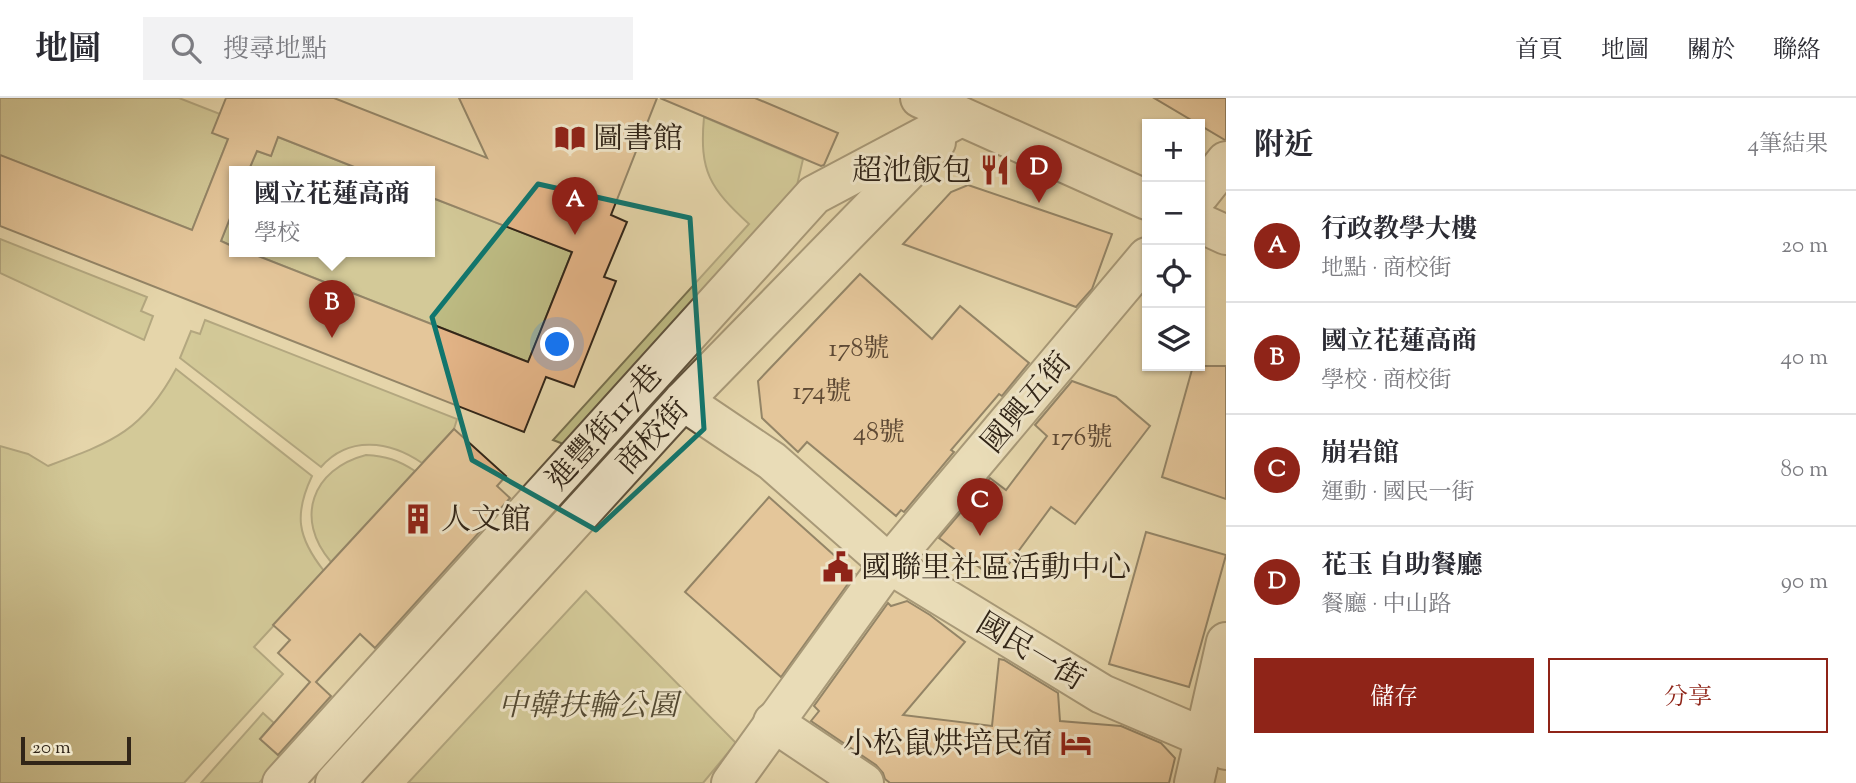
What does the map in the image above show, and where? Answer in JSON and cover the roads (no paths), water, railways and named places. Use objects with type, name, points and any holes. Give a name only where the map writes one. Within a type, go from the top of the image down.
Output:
[{"type":"street","points":[[920,98],[970,108],[1142,197]]},
{"type":"street","name":"商校街","points":[[335,783],[683,401],[970,108]]},
{"type":"street","name":"進豐街117巷","points":[[282,783],[814,195],[970,108]]},
{"type":"street","points":[[1205,188],[1226,161]]},
{"type":"street","points":[[1205,225],[1226,235]]},
{"type":"street","name":"國興五街","points":[[731,783],[889,564],[1142,263]]},
{"type":"street","name":"國民一街","points":[[683,401],[772,461],[889,564],[1102,694],[1214,743]]},
{"type":"street","points":[[1194,783],[1214,743],[1226,642]]},
{"type":"street","points":[[773,722],[864,783]]},
{"type":"place","name":"圖書館","points":[[570,138]]},
{"type":"place","name":"超池飯包","points":[[995,170]]},
{"type":"place","name":"花玉 自助餐廳","points":[[1039,203]]},
{"type":"place","name":"行政教學大樓","points":[[575,235]]},
{"type":"place","name":"國立花蓮高商","points":[[332,338]]},
{"type":"place","name":"人文館","points":[[418,519]]},
{"type":"place","name":"崩岩館","points":[[980,536]]},
{"type":"place","name":"國聯里社區活動中心","points":[[838,567]]},
{"type":"place","name":"小松鼠烘培民宿","points":[[1076,743]]},
{"type":"park label","name":"中韓扶輪公園","points":[[588,705]]}]
